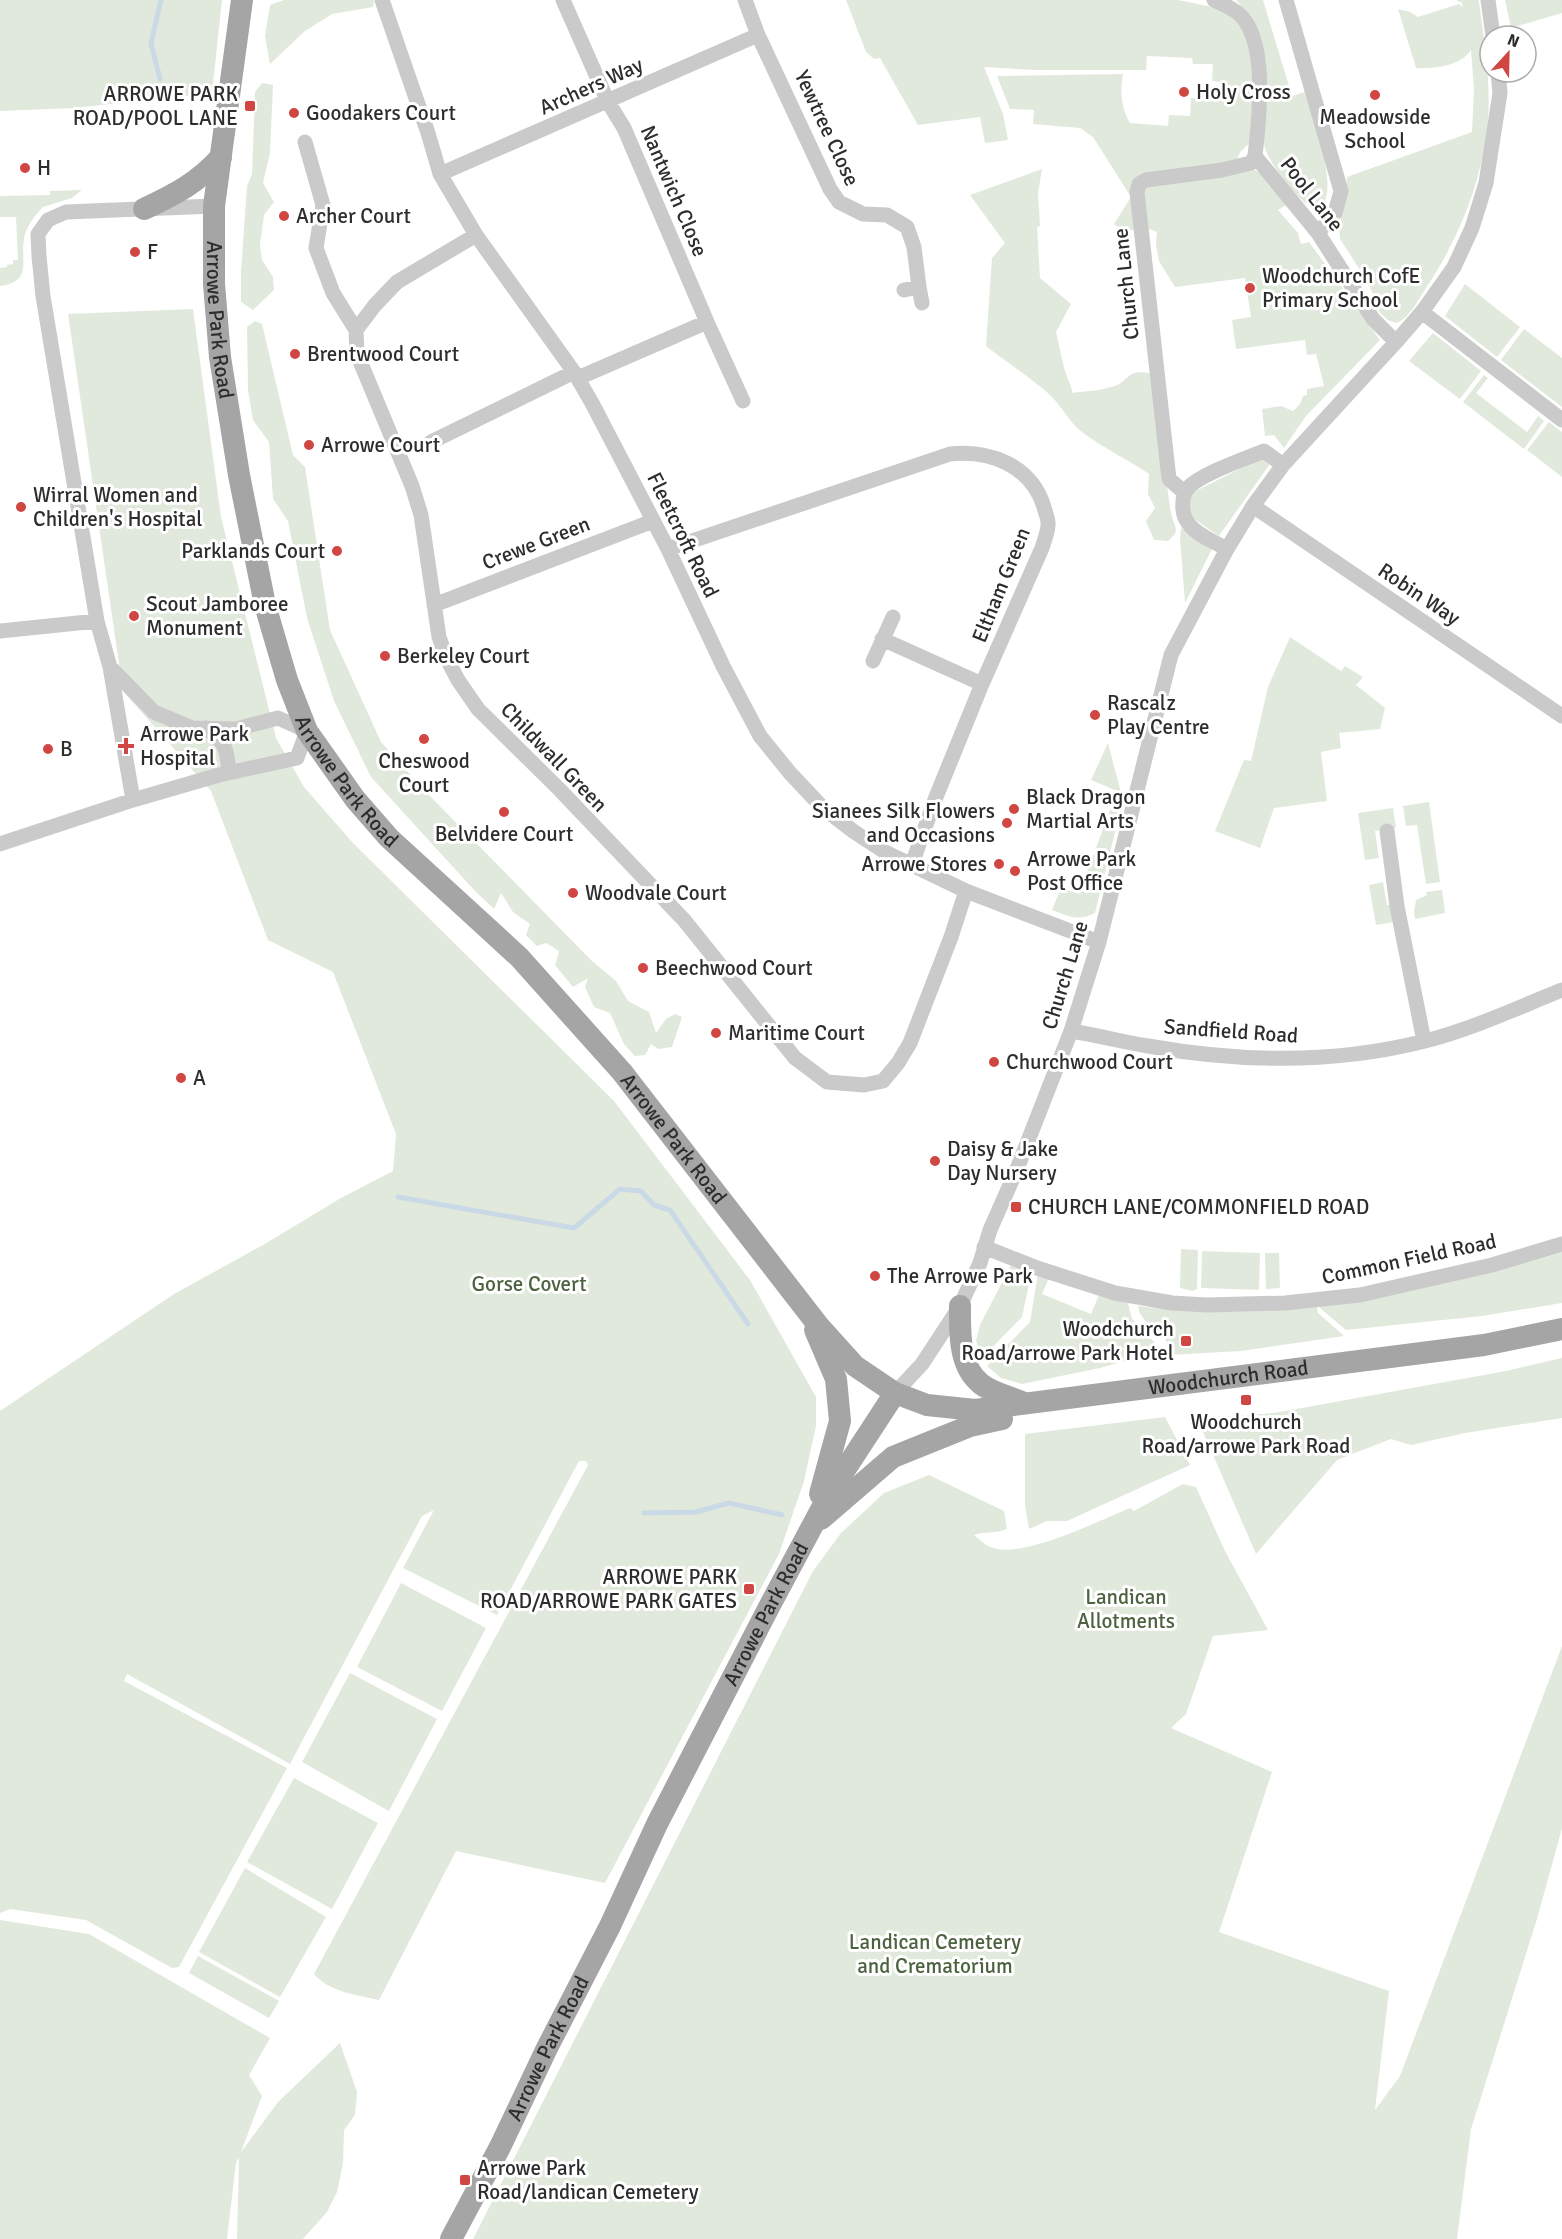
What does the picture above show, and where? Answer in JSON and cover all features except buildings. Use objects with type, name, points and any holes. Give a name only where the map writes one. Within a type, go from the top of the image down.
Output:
[{"type":"main road","name":"Arrowe Park Road","points":[[242,0],[214,206],[214,284],[220,357],[239,475],[265,605],[287,680],[307,731],[355,799],[389,838],[519,957],[622,1072],[807,1311],[855,1365],[895,1393],[831,1491],[811,1527],[657,1824],[610,1926],[547,2048],[500,2147],[451,2239]]},
{"type":"main road","points":[[144,209],[191,185],[205,175],[221,157]]},
{"type":"main road","points":[[960,1306],[960,1341],[967,1368],[981,1384],[1025,1403]]},
{"type":"main road","points":[[807,1311],[836,1379],[840,1421],[811,1527]]},
{"type":"main road","name":"Woodchurch Road","points":[[895,1393],[927,1405],[975,1410],[1484,1345],[1562,1329]]},
{"type":"main road","points":[[811,1527],[893,1457],[970,1426],[1113,1392]]},
{"type":"street","name":"Fleetcroft Road","points":[[382,0],[441,174],[476,235],[576,375],[668,549],[723,666],[760,736],[789,773],[822,807],[852,831],[885,852],[966,891],[1099,942]]},
{"type":"street","name":"Nantwich Close","points":[[563,0],[608,102],[624,128],[706,322],[743,401]]},
{"type":"street","name":"Yewtree Close","points":[[745,0],[758,35],[830,189],[839,202],[863,214],[887,215],[907,226],[914,247],[912,289],[922,303]]},
{"type":"street","name":"Pool Lane","points":[[1214,0],[1239,14],[1256,46],[1261,92],[1255,156],[1318,233],[1373,319],[1396,342]]},
{"type":"street","points":[[1286,0],[1341,191],[1335,213],[1318,233]]},
{"type":"street","points":[[1488,0],[1491,24]]},
{"type":"street","name":"Archers Way","points":[[441,174],[758,35]]},
{"type":"street","name":"Church Lane","points":[[895,1393],[922,1364],[960,1306],[980,1263],[984,1247],[1071,1031],[1099,942],[1171,655],[1227,549],[1253,506],[1283,465],[1422,312],[1454,267],[1472,228],[1486,183],[1500,93],[1499,84]]},
{"type":"street","name":"Childwall Green","points":[[305,142],[323,205],[316,248],[333,293],[356,330],[357,354],[408,476],[421,515],[439,637],[458,680],[478,709],[559,789],[684,921],[795,1058],[827,1082],[864,1085],[883,1081],[898,1063],[910,1042],[951,937],[966,891]]},
{"type":"street","name":"Church Lane","points":[[1185,493],[1169,479],[1137,192],[1139,184],[1146,180],[1222,170],[1251,163],[1255,156]]},
{"type":"street","points":[[133,800],[110,666],[98,621],[43,296],[38,234],[48,220],[66,212],[214,206]]},
{"type":"street","points":[[356,330],[375,305],[398,282],[476,235]]},
{"type":"street","points":[[1422,312],[1562,420]]},
{"type":"street","points":[[431,442],[576,375],[706,322]]},
{"type":"street","points":[[1227,549],[1188,523],[1183,509],[1187,489],[1199,479],[1264,451],[1283,465]]},
{"type":"street","name":"Eltham Green","points":[[668,549],[950,454],[971,452],[991,456],[1005,462],[1019,471],[1040,496],[1049,524],[1042,548],[1026,589],[982,684],[936,797],[912,864]]},
{"type":"street","name":"Robin Way","points":[[1253,506],[1562,716]]},
{"type":"street","name":"Crewe Green","points":[[434,605],[653,520]]},
{"type":"street","points":[[873,661],[892,617]]},
{"type":"street","points":[[0,631],[98,621]]},
{"type":"street","points":[[882,639],[982,684]]},
{"type":"street","points":[[0,844],[133,800],[230,773],[297,758],[307,731],[278,718],[236,729],[192,728],[154,712],[110,666]]},
{"type":"street","points":[[206,728],[220,739],[226,748],[230,773]]},
{"type":"street","points":[[1387,831],[1397,906],[1424,1041]]},
{"type":"street","name":"Sandfield Road","points":[[1071,1031],[1148,1046],[1258,1057],[1336,1055],[1424,1041],[1485,1021],[1562,990]]},
{"type":"street","name":"Common Field Road","points":[[984,1247],[1037,1268],[1115,1293],[1172,1303],[1207,1305],[1285,1303],[1360,1295],[1492,1264],[1562,1244]]},
{"type":"green space","points":[[0,0],[222,0],[212,93],[74,108],[0,111]]},
{"type":"green space","points":[[284,0],[374,0],[373,7],[332,14],[305,31],[270,64],[265,36],[270,5]]},
{"type":"green space","points":[[846,0],[1178,0],[1218,8],[1237,18],[1247,34],[1256,62],[1256,118],[1251,142],[1240,152],[1236,163],[1267,175],[1278,172],[1264,143],[1266,100],[1263,53],[1254,25],[1236,0],[1263,0],[1292,96],[1305,92],[1318,134],[1328,183],[1322,205],[1306,204],[1290,188],[1290,203],[1278,210],[1298,233],[1301,244],[1309,242],[1380,340],[1306,416],[1284,448],[1274,435],[1265,436],[1262,409],[1281,406],[1293,411],[1300,404],[1303,396],[1307,395],[1307,389],[1324,386],[1316,354],[1307,355],[1305,340],[1236,349],[1232,320],[1251,317],[1245,278],[1175,287],[1159,261],[1156,245],[1157,232],[1146,228],[1124,231],[1114,224],[1131,197],[1093,137],[1080,128],[1033,124],[1034,110],[1010,109],[997,76],[1123,74],[1122,99],[1130,123],[1168,126],[1169,115],[1190,116],[1191,98],[1221,99],[1222,82],[1212,81],[1213,64],[1193,64],[1192,58],[1147,56],[1146,70],[1035,70],[984,67],[1003,114],[1008,140],[985,143],[980,117],[918,125],[880,58],[874,59],[866,52]]},
{"type":"green space","points":[[1456,0],[1478,0],[1479,2],[1482,24],[1478,24],[1478,84],[1488,84],[1488,115],[1484,152],[1473,192],[1449,249],[1414,307],[1406,317],[1396,323],[1380,313],[1369,284],[1340,239],[1339,226],[1347,177],[1472,132],[1474,90],[1471,50],[1461,60],[1454,63],[1439,67],[1416,68],[1398,9],[1418,17],[1459,4],[1463,7],[1462,3]]},
{"type":"green space","points":[[1505,0],[1562,0],[1562,13],[1525,24],[1510,24]]},
{"type":"green space","points":[[262,83],[273,85],[270,153],[263,183],[274,202],[264,215],[260,245],[262,260],[273,277],[274,290],[253,310],[241,302],[241,272],[247,186],[252,174],[255,92]]},
{"type":"green space","points":[[1042,169],[1038,193],[1040,226],[1037,227],[1040,278],[1071,304],[1056,332],[1064,368],[1073,393],[1118,385],[1138,372],[1155,374],[1168,493],[1176,529],[1175,534],[1168,541],[1154,540],[1146,521],[1155,508],[1148,494],[1149,474],[1082,432],[1049,394],[986,346],[992,258],[1005,243],[970,195]]},
{"type":"green space","points":[[82,190],[72,198],[43,207],[37,213],[25,235],[21,275],[17,280],[0,286],[0,268],[13,264],[13,260],[18,260],[16,217],[0,217],[0,196],[50,195],[50,191]]},
{"type":"green space","points":[[1465,284],[1520,327],[1497,357],[1445,316]]},
{"type":"green space","name":"Gorse Covert","points":[[193,309],[221,517],[276,738],[304,787],[353,843],[614,1101],[750,1280],[816,1397],[816,1426],[804,1481],[779,1554],[605,1883],[456,1851],[379,2000],[335,1989],[314,1974],[588,1465],[586,1461],[579,1461],[497,1615],[403,1568],[434,1510],[422,1516],[290,1764],[127,1674],[124,1681],[287,1768],[179,1967],[172,1968],[86,1920],[10,1909],[0,1913],[0,1411],[174,1294],[263,1245],[341,1198],[393,1171],[396,1134],[333,972],[268,940],[211,791],[123,691],[68,314]]},
{"type":"green space","points":[[255,321],[262,324],[293,455],[305,467],[330,630],[381,742],[424,790],[592,961],[616,981],[628,1001],[649,1012],[656,1033],[666,1019],[675,1014],[682,1017],[672,1047],[658,1049],[651,1044],[645,1055],[635,1056],[624,1044],[610,1013],[594,1007],[585,987],[588,978],[573,987],[555,965],[559,951],[546,943],[537,946],[526,935],[530,924],[513,912],[501,893],[494,909],[371,777],[334,701],[307,618],[288,521],[273,499],[269,442],[253,420],[248,390],[247,327]]},
{"type":"green space","points":[[1524,329],[1562,358],[1562,407],[1501,360]]},
{"type":"green space","points":[[1433,333],[1481,371],[1460,399],[1409,361]]},
{"type":"green space","points":[[1484,375],[1488,378],[1476,393],[1527,432],[1538,416],[1544,421],[1524,449],[1463,402]]},
{"type":"green space","points":[[1549,422],[1562,432],[1562,477],[1527,450]]},
{"type":"green space","points":[[1261,458],[1272,461],[1219,536],[1190,516],[1189,505],[1192,493]]},
{"type":"green space","points":[[1181,528],[1212,549],[1185,603],[1180,538]]},
{"type":"green space","points":[[1290,637],[1341,671],[1345,666],[1363,677],[1356,685],[1385,708],[1380,729],[1339,733],[1341,748],[1321,752],[1327,801],[1274,808],[1260,848],[1215,831],[1244,760],[1251,761],[1268,687]]},
{"type":"green space","points":[[1108,743],[1123,800],[1095,913],[1084,917],[1074,917],[1052,910],[1061,888],[1079,894],[1117,791],[1091,780]]},
{"type":"green space","points":[[1429,802],[1440,882],[1426,884],[1417,825],[1406,826],[1403,806]]},
{"type":"green space","points":[[1393,808],[1396,828],[1375,831],[1379,858],[1365,860],[1358,813]]},
{"type":"green space","points":[[1383,882],[1387,905],[1402,903],[1405,920],[1376,925],[1369,885]]},
{"type":"green space","points":[[1442,890],[1445,913],[1415,919],[1416,900],[1427,895],[1426,892]]},
{"type":"green space","points":[[1562,1248],[1562,1303],[1482,1316],[1346,1330],[1320,1308],[1320,1302]]},
{"type":"green space","points":[[1181,1249],[1198,1250],[1197,1289],[1193,1291],[1180,1288]]},
{"type":"green space","points":[[1202,1251],[1260,1253],[1259,1290],[1201,1288]]},
{"type":"green space","points":[[1265,1253],[1279,1253],[1280,1288],[1266,1289]]},
{"type":"green space","points":[[1013,1261],[1032,1270],[1022,1317],[982,1358],[976,1341],[980,1325]]},
{"type":"green space","points":[[1038,1273],[1049,1278],[1042,1294],[1091,1314],[1099,1295],[1128,1303],[1132,1319],[1157,1345],[1158,1356],[1132,1359],[1022,1384],[1001,1378],[987,1366],[1030,1322]]},
{"type":"green space","points":[[1138,1306],[1228,1311],[1317,1307],[1318,1313],[1344,1336],[1241,1351],[1168,1355],[1166,1340],[1141,1316]]},
{"type":"green space","points":[[1562,1358],[1562,1418],[1465,1433],[1411,1445],[1391,1439],[1337,1460],[1256,1554],[1197,1418],[1274,1413],[1506,1371]]},
{"type":"green space","points":[[1165,1417],[1190,1465],[1067,1521],[1047,1521],[1029,1529],[1025,1505],[1025,1434]]},
{"type":"green space","name":"Landican Cemetery and Crematorium","points":[[929,1475],[1004,1511],[1007,1529],[974,1535],[990,1547],[1007,1550],[1062,1537],[1130,1508],[1134,1511],[1183,1484],[1196,1487],[1225,1551],[1268,1630],[1213,1636],[1186,1714],[1171,1728],[1272,1772],[1219,1932],[1389,1991],[1375,2110],[1400,2076],[1562,1646],[1562,1828],[1537,1919],[1471,2129],[1457,2239],[473,2239],[813,1571],[841,1533],[884,1493]]},
{"type":"green space","points":[[401,1583],[486,1628],[442,1711],[357,1667]]},
{"type":"green space","points":[[350,1673],[437,1719],[389,1811],[302,1762]]},
{"type":"green space","points":[[294,1778],[378,1823],[332,1909],[247,1862]]},
{"type":"green space","points":[[245,1868],[326,1917],[280,1997],[199,1952]]},
{"type":"green space","points":[[0,1920],[89,1934],[270,2038],[249,2075],[262,2096],[241,2152],[278,2102],[340,2043],[357,2092],[355,2115],[344,2130],[343,2163],[337,2192],[327,2212],[303,2239],[237,2239],[239,2157],[236,2163],[227,2239],[0,2239]]},
{"type":"green space","points":[[198,1956],[279,2001],[269,2018],[189,1973]]},
{"type":"waterway","points":[[160,79],[151,43],[161,0]]},
{"type":"waterway","points":[[398,1197],[574,1228],[620,1189],[641,1191],[654,1205],[670,1210],[748,1324]]},
{"type":"waterway","points":[[644,1513],[696,1512],[729,1503],[782,1515]]},
{"type":"place","name":"Holy Cross","points":[[1184,92]]},
{"type":"place","name":"Meadowside School","points":[[1375,95]]},
{"type":"place","name":"ARROWE PARK ROAD/POOL LANE","points":[[250,106]]},
{"type":"place","name":"Goodakers Court","points":[[294,113]]},
{"type":"place","name":"H","points":[[25,168]]},
{"type":"place","name":"Archer Court","points":[[284,216]]},
{"type":"place","name":"F","points":[[135,252]]},
{"type":"place","name":"Woodchurch CofE Primary School","points":[[1250,288]]},
{"type":"place","name":"Brentwood Court","points":[[295,354]]},
{"type":"place","name":"Arrowe Court","points":[[309,445]]},
{"type":"place","name":"Wirral Women and Children's Hospital","points":[[21,507]]},
{"type":"place","name":"Parklands Court","points":[[337,551]]},
{"type":"place","name":"Scout Jamboree Monument","points":[[134,616]]},
{"type":"place","name":"Berkeley Court","points":[[385,656]]},
{"type":"place","name":"Rascalz Play Centre","points":[[1095,715]]},
{"type":"place","name":"Cheswood Court","points":[[424,739]]},
{"type":"place","name":"Arrowe Park Hospital","points":[[126,746]]},
{"type":"place","name":"B","points":[[48,749]]},
{"type":"place","name":"Black Dragon Martial Arts","points":[[1014,809]]},
{"type":"place","name":"Belvidere Court","points":[[504,812]]},
{"type":"place","name":"Sianees Silk Flowers and Occasions","points":[[1007,823]]},
{"type":"place","name":"Arrowe Stores","points":[[999,864]]},
{"type":"place","name":"Arrowe Park Post Office","points":[[1015,871]]},
{"type":"place","name":"Woodvale Court","points":[[573,893]]},
{"type":"place","name":"Beechwood Court","points":[[643,968]]},
{"type":"place","name":"Maritime Court","points":[[716,1033]]},
{"type":"place","name":"Churchwood Court","points":[[994,1062]]},
{"type":"place","name":"A","points":[[181,1078]]},
{"type":"place","name":"Daisy & Jake Day Nursery","points":[[935,1161]]},
{"type":"place","name":"CHURCH LANE/COMMONFIELD ROAD","points":[[1016,1207]]},
{"type":"place","name":"The Arrowe Park","points":[[875,1276]]},
{"type":"place","name":"Woodchurch Road/arrowe Park Hotel","points":[[1186,1341]]},
{"type":"place","name":"Woodchurch Road/arrowe Park Road","points":[[1246,1400]]},
{"type":"place","name":"ARROWE PARK ROAD/ARROWE PARK GATES","points":[[749,1589]]},
{"type":"place","name":"Arrowe Park Road/landican Cemetery","points":[[465,2180]]},
{"type":"park label","name":"Landican Allotments","points":[[1126,1609]]}]
